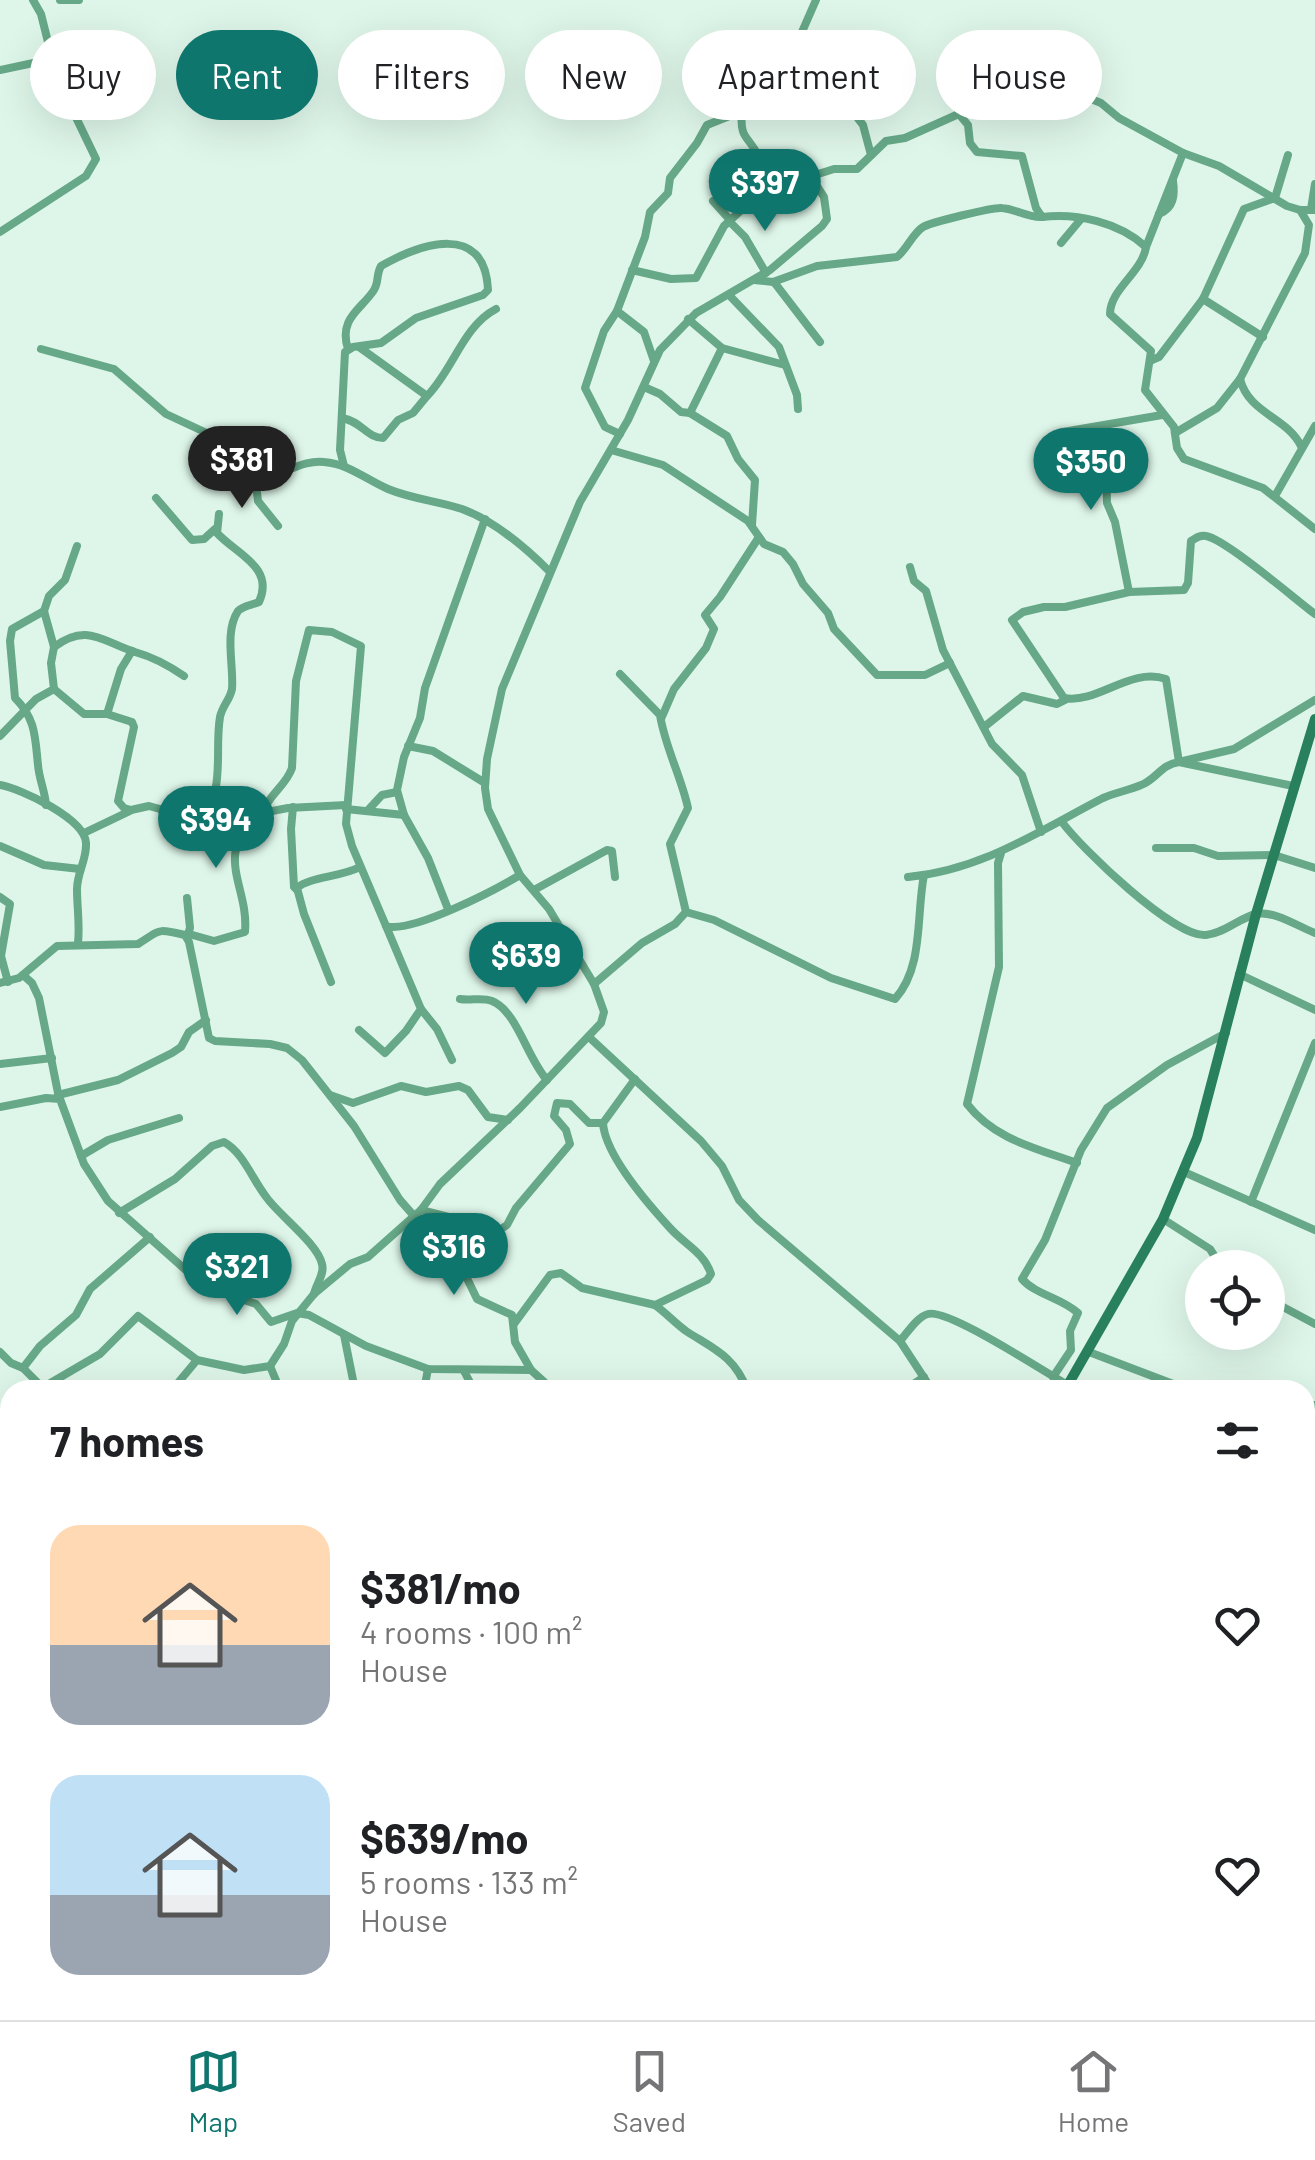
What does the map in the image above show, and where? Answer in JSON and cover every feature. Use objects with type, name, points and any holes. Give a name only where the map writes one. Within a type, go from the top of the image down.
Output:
[{"type":"main road","points":[[1071,1380],[1162,1219],[1197,1138],[1239,974],[1315,718]]},
{"type":"street","points":[[34,0],[45,30]]},
{"type":"street","points":[[60,0],[79,0]]},
{"type":"street","points":[[803,30],[816,0]]},
{"type":"street","points":[[0,70],[30,64]]},
{"type":"street","points":[[1102,103],[1119,118],[1183,153],[1207,161],[1300,210],[1313,209],[1315,184]]},
{"type":"street","points":[[0,232],[86,176],[96,163],[94,149],[76,120]]},
{"type":"street","points":[[620,434],[606,427],[585,388],[604,331],[618,310],[650,212],[668,193],[670,178],[706,125],[720,120]]},
{"type":"street","points":[[632,270],[671,280],[692,280],[699,274],[716,237],[765,188],[757,154],[741,129],[742,120]]},
{"type":"street","points":[[859,120],[871,156]]},
{"type":"street","points":[[120,1212],[175,1179],[212,1146],[224,1142],[236,1150],[268,1200],[321,1260],[333,1266],[368,1258],[418,1213],[440,1184],[590,1038],[604,1018],[594,984],[534,890],[520,876],[495,828],[485,783],[505,679],[580,502],[620,434],[665,343],[688,319],[766,273],[813,236],[827,219],[815,175],[834,169],[857,170],[886,141],[904,138],[941,120]]},
{"type":"street","points":[[964,120],[970,143],[977,152],[1022,156],[1042,217]]},
{"type":"street","points":[[1183,153],[1140,266],[1110,308],[1113,319],[1148,346],[1152,360],[1144,390],[1170,421],[1178,454],[1251,482],[1315,529]]},
{"type":"street","points":[[1275,198],[1288,154]]},
{"type":"street","points":[[1152,360],[1159,357],[1203,300],[1244,209],[1275,198]]},
{"type":"street","points":[[713,201],[745,237],[766,273]]},
{"type":"street","points":[[754,280],[774,282],[818,266],[896,257],[910,246],[921,228],[986,208],[1008,209],[1034,218],[1067,215],[1132,235],[1146,247]]},
{"type":"street","points":[[1175,433],[1211,413],[1240,379],[1263,338],[1306,253],[1310,225],[1300,210]]},
{"type":"street","points":[[1060,244],[1081,219]]},
{"type":"street","points":[[344,466],[340,450],[346,338],[353,312],[374,290],[381,266],[441,243],[459,243],[475,252],[488,280],[487,292],[471,302],[416,318],[391,339],[348,349]]},
{"type":"street","points":[[774,282],[820,342]]},
{"type":"street","points":[[728,295],[773,339],[797,395],[798,409]]},
{"type":"street","points":[[1203,300],[1263,338]]},
{"type":"street","points":[[342,418],[356,421],[372,437],[383,438],[398,420],[413,413],[446,373],[475,323],[496,309]]},
{"type":"street","points":[[618,310],[644,332],[654,361]]},
{"type":"street","points":[[688,319],[722,348],[785,366]]},
{"type":"street","points":[[359,347],[427,396]]},
{"type":"street","points":[[690,413],[722,348]]},
{"type":"street","points":[[41,349],[114,368],[166,414],[226,442],[255,475],[258,502],[278,526]]},
{"type":"street","points":[[1240,379],[1251,403],[1287,428],[1301,446]]},
{"type":"street","points":[[644,388],[660,394],[680,412],[690,413],[723,431],[755,480],[752,525]]},
{"type":"street","points":[[1064,432],[1162,415]]},
{"type":"street","points":[[1274,496],[1315,426]]},
{"type":"street","points":[[1105,427],[1106,503],[1115,522],[1129,592]]},
{"type":"street","points":[[610,450],[663,465],[752,525],[766,546],[783,552],[794,564],[802,584],[828,613],[834,628],[877,675],[925,674],[950,663]]},
{"type":"street","points":[[255,475],[266,477],[319,461],[344,466],[386,488],[485,519],[550,572]]},
{"type":"street","points":[[156,498],[192,540],[204,539],[215,529],[219,514]]},
{"type":"street","points":[[448,909],[397,792],[408,746],[419,722],[425,688],[485,519]]},
{"type":"street","points":[[198,820],[208,812],[216,794],[220,716],[231,695],[232,634],[237,614],[242,607],[258,602],[263,591],[257,565],[229,545],[215,529]]},
{"type":"street","points":[[1068,700],[1051,681],[1012,620],[1023,612],[1129,592],[1184,590],[1191,541],[1208,536],[1315,614]]},
{"type":"street","points":[[686,912],[670,844],[688,805],[681,777],[661,734],[661,719],[674,689],[711,640],[714,629],[705,616],[759,537]]},
{"type":"street","points":[[78,546],[65,580],[49,596],[44,612],[54,647],[54,689],[84,714],[107,714],[132,722],[118,800],[131,810]]},
{"type":"street","points":[[910,567],[914,581],[926,591],[938,638],[996,751],[1022,775],[1041,832]]},
{"type":"street","points":[[44,612],[12,629],[10,641],[15,698],[27,710],[36,731],[38,772],[44,784],[46,805]]},
{"type":"street","points":[[0,897],[10,904],[1,956],[4,982],[23,976],[57,946],[138,944],[158,930],[214,942],[245,932],[235,860],[242,831],[286,782],[292,768],[297,675],[312,628],[344,636],[360,646],[362,660],[346,807],[348,835],[421,1009],[452,1060]]},
{"type":"street","points":[[54,647],[73,636],[94,635],[153,657],[184,676]]},
{"type":"street","points":[[107,714],[120,669],[132,651]]},
{"type":"street","points":[[620,674],[661,719]]},
{"type":"street","points":[[984,727],[1023,696],[1056,704],[1144,677],[1166,679],[1179,762]]},
{"type":"street","points":[[0,736],[41,694],[54,689]]},
{"type":"street","points":[[908,877],[959,869],[1001,853],[1114,793],[1146,784],[1164,766],[1234,749],[1315,700]]},
{"type":"street","points":[[408,746],[433,751],[485,783]]},
{"type":"street","points":[[1179,762],[1294,786]]},
{"type":"street","points":[[0,785],[22,791],[84,833],[86,848],[77,887],[78,943]]},
{"type":"street","points":[[369,809],[382,796],[397,792]]},
{"type":"street","points":[[84,833],[140,806],[210,824],[293,807],[346,807],[404,815]]},
{"type":"street","points":[[293,807],[294,887],[331,982]]},
{"type":"street","points":[[1062,822],[1078,844],[1121,883],[1194,933],[1219,932],[1256,914],[1282,919],[1315,933]]},
{"type":"street","points":[[0,846],[44,866],[80,869]]},
{"type":"street","points":[[1156,848],[1194,848],[1218,856],[1274,855],[1315,868]]},
{"type":"street","points":[[534,890],[607,850],[612,850],[614,856],[615,877]]},
{"type":"street","points":[[1001,853],[999,967],[968,1104],[994,1130],[1016,1142],[1077,1163]]},
{"type":"street","points":[[297,890],[304,882],[336,877],[360,867]]},
{"type":"street","points":[[686,912],[714,920],[831,978],[895,999],[916,954],[924,875]]},
{"type":"street","points":[[386,926],[406,926],[493,892],[520,876]]},
{"type":"street","points":[[187,898],[188,936],[209,1038],[215,1042],[286,1048],[318,1076],[418,1213],[498,1231],[507,1225],[516,1208],[570,1144],[566,1130],[554,1116],[557,1104],[570,1104],[589,1123],[604,1123]]},
{"type":"street","points":[[594,984],[686,912]]},
{"type":"street","points":[[1239,974],[1315,1010]]},
{"type":"street","points":[[23,976],[37,990],[58,1096],[97,1186],[120,1212],[188,1272],[256,1304],[272,1322],[297,1313],[309,1315],[344,1335],[428,1369],[531,1370]]},
{"type":"street","points":[[460,999],[482,999],[500,1006],[518,1030],[532,1062],[547,1080]]},
{"type":"street","points":[[359,1030],[385,1052],[421,1009]]},
{"type":"street","points":[[0,1107],[118,1080],[176,1052],[188,1032],[206,1020]]},
{"type":"street","points":[[1053,1377],[1072,1348],[1070,1331],[1078,1313],[1022,1280],[1045,1240],[1086,1140],[1107,1108],[1166,1065],[1226,1033]]},
{"type":"street","points":[[590,1038],[711,1152],[739,1200],[758,1220],[900,1341],[926,1380]]},
{"type":"street","points":[[1251,1202],[1315,1043]]},
{"type":"street","points":[[0,1064],[52,1058]]},
{"type":"street","points":[[635,1078],[604,1123],[604,1133],[624,1170],[710,1270],[707,1280],[655,1306]]},
{"type":"street","points":[[329,1095],[353,1103],[400,1086],[426,1092],[459,1086],[466,1088],[488,1117],[508,1120]]},
{"type":"street","points":[[81,1156],[108,1140],[179,1118]]},
{"type":"street","points":[[1184,1172],[1315,1230]]},
{"type":"street","points":[[1162,1219],[1211,1250]]},
{"type":"street","points":[[486,1230],[463,1270],[477,1299],[508,1312],[514,1324],[515,1342],[531,1370],[542,1380]]},
{"type":"street","points":[[23,1368],[40,1346],[76,1316],[90,1290],[150,1237]]},
{"type":"street","points":[[314,1294],[323,1270],[321,1260]]},
{"type":"street","points":[[57,1380],[100,1354],[138,1316],[197,1360],[244,1370],[270,1366],[297,1313],[350,1264]]},
{"type":"street","points":[[514,1324],[550,1274],[556,1272],[582,1288],[655,1306],[719,1350],[740,1380]]},
{"type":"street","points":[[1285,1308],[1315,1324]]},
{"type":"street","points":[[900,1341],[925,1315],[939,1313],[1057,1380]]},
{"type":"street","points":[[344,1335],[354,1380]]},
{"type":"street","points":[[1089,1352],[1159,1380]]},
{"type":"street","points":[[1,1355],[35,1380]]},
{"type":"street","points":[[180,1380],[197,1360]]},
{"type":"street","points":[[270,1366],[276,1380]]},
{"type":"street","points":[[426,1380],[428,1369]]},
{"type":"street","points":[[464,1371],[469,1380]]},
{"type":"street","points":[[919,1380],[924,1377]]}]
